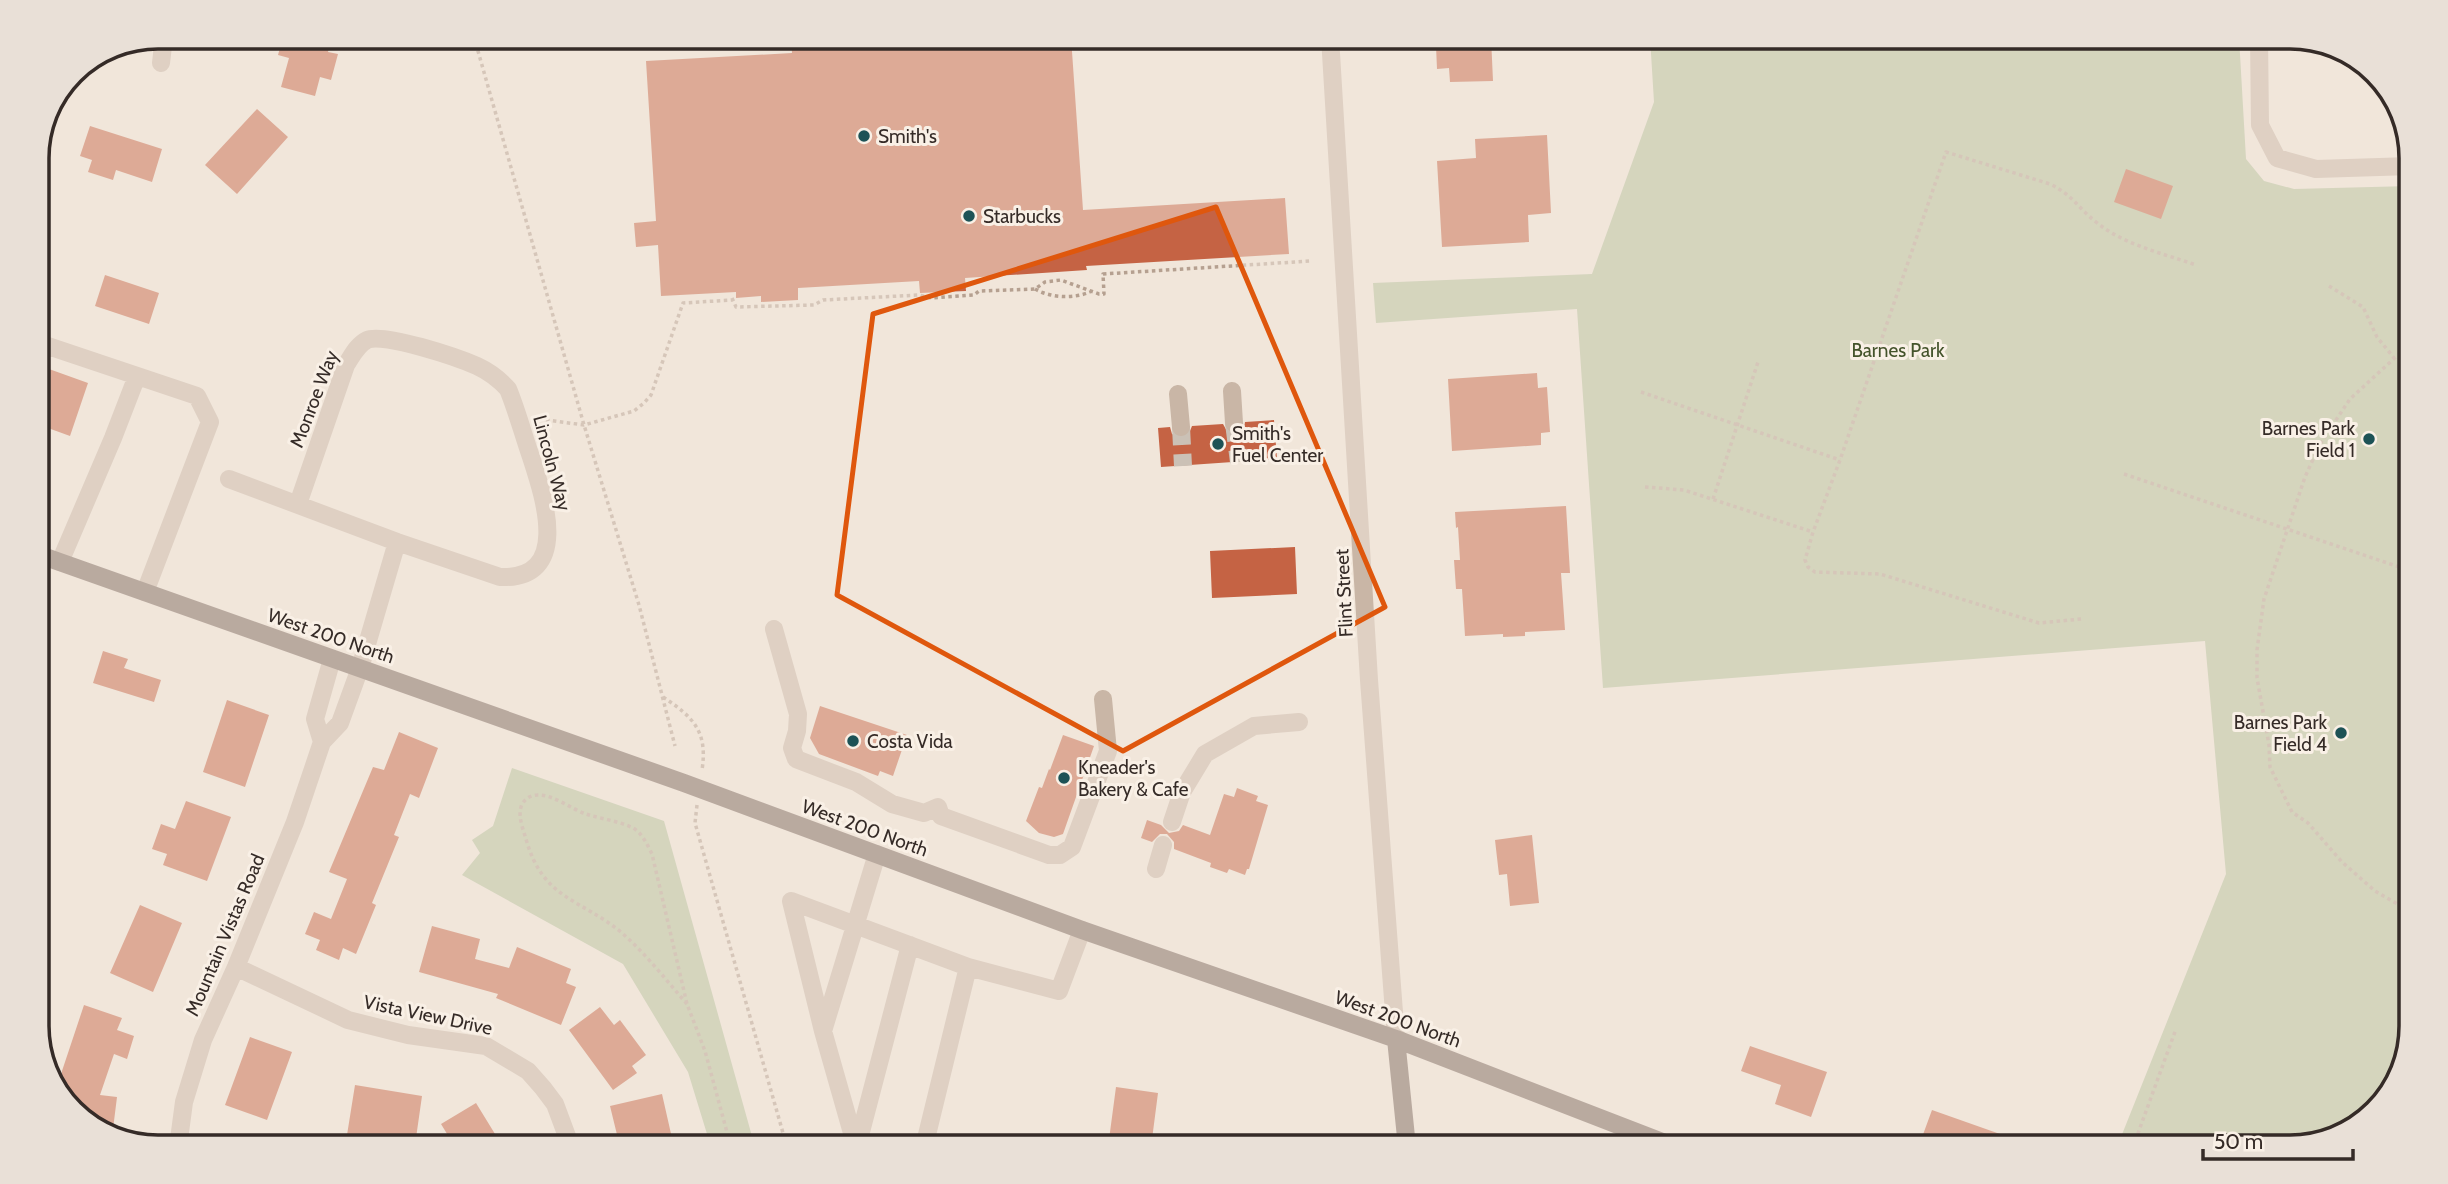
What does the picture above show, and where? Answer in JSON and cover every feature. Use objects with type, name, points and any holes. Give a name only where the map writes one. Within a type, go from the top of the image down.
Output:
[{"type":"main road","name":"West 200 North","points":[[49,558],[1082,930],[1396,1039],[1644,1135]]},
{"type":"main road","name":"Flint Street","points":[[1396,1039],[1406,1135]]},
{"type":"street","points":[[161,63],[163,49]]},
{"type":"street","name":"Flint Street","points":[[1331,49],[1370,693],[1396,1039]]},
{"type":"street","points":[[2259,49],[2260,125],[2277,158],[2316,169],[2399,166]]},
{"type":"street","name":"Monroe Way","points":[[298,504],[346,365],[358,346],[367,340],[379,337],[467,363],[496,377],[508,389]]},
{"type":"street","points":[[49,346],[197,396],[210,422],[145,592]]},
{"type":"street","points":[[60,562],[105,459],[137,376]]},
{"type":"street","name":"Lincoln Way","points":[[229,479],[397,542],[500,577],[518,578],[537,566],[549,533],[542,494],[508,389]]},
{"type":"street","points":[[1232,391],[1234,423]]},
{"type":"street","points":[[1178,394],[1181,427]]},
{"type":"street","points":[[360,668],[397,542]]},
{"type":"street","points":[[774,629],[798,714],[792,748],[796,759],[856,782],[892,804],[924,813],[938,807],[942,816],[1049,855],[1060,855],[1072,847],[1108,751],[1103,699]]},
{"type":"street","name":"Mountain Vistas Road","points":[[322,743],[314,719],[332,659]]},
{"type":"street","name":"Mountain Vistas Road","points":[[180,1135],[184,1102],[203,1040],[295,822],[322,743],[341,723],[360,668]]},
{"type":"street","points":[[1172,822],[1182,792],[1205,754],[1254,726],[1298,722]]},
{"type":"street","points":[[1156,869],[1163,845]]},
{"type":"street","points":[[822,1031],[877,855]]},
{"type":"street","points":[[852,1135],[822,1031],[791,901],[968,967],[1059,992],[1082,930]]},
{"type":"street","points":[[859,1135],[910,945]]},
{"type":"street","name":"Vista View Drive","points":[[236,967],[348,1020],[408,1035],[486,1046],[528,1072],[543,1088],[555,1104],[567,1135]]},
{"type":"street","points":[[927,1135],[968,967]]},
{"type":"path","points":[[477,49],[584,425],[639,605],[675,746]]},
{"type":"path","points":[[2081,619],[2039,623],[1880,574],[1815,572],[1808,567],[1805,560],[1946,152],[2050,184],[2063,191],[2094,221],[2111,233],[2196,265]]},
{"type":"path","points":[[1035,289],[1045,282],[1061,281],[1090,292],[1104,294],[1103,274],[1311,261]]},
{"type":"path","points":[[2329,286],[2363,307],[2377,337],[2394,358]]},
{"type":"path","points":[[519,421],[543,419],[584,425],[634,411],[653,390],[683,303],[734,302],[736,307],[814,305],[823,300],[919,295],[932,298],[974,295],[979,291],[1035,289],[1049,296],[1090,292]]},
{"type":"path","points":[[987,291],[987,299]]},
{"type":"path","points":[[2399,354],[2350,399],[2320,444],[2305,477],[2264,599],[2258,638],[2258,678],[2270,767],[2292,811],[2308,823],[2351,870],[2375,891],[2399,905]]},
{"type":"path","points":[[1713,499],[1758,362]]},
{"type":"path","points":[[1642,392],[1840,460]]},
{"type":"path","points":[[2124,474],[2399,567]]},
{"type":"path","points":[[1645,487],[1684,490],[1813,532]]},
{"type":"path","points":[[662,696],[687,713],[700,733],[704,757]]},
{"type":"path","points":[[687,1004],[640,950],[618,930],[557,892],[542,876],[530,854],[521,821],[521,807],[526,798],[536,794],[548,796],[585,813],[633,828],[652,853],[687,1004],[705,1051],[728,1135]]},
{"type":"path","points":[[695,823],[784,1135]]},
{"type":"path","points":[[2137,1135],[2176,1029]]},
{"type":"highlighted area","points":[[1216,207],[1385,607],[1123,751],[837,595],[873,314]]},
{"type":"green space","name":"Barnes Park","points":[[1651,49],[2240,49],[2246,159],[2264,181],[2294,189],[2399,186],[2399,1026],[2397,1048],[2388,1074],[2372,1098],[2351,1117],[2312,1133],[2290,1135],[2122,1135],[2226,874],[2205,641],[1603,688],[1577,309],[1376,323],[1373,283],[1592,274],[1654,102]]},
{"type":"green space","points":[[512,768],[664,821],[752,1135],[707,1135],[688,1072],[623,964],[462,875],[480,853],[472,840],[493,826]]},
{"type":"building","points":[[280,49],[329,49],[328,52],[338,54],[331,80],[320,77],[315,96],[281,87],[289,58],[278,55]]},
{"type":"building","name":"Smith's","points":[[792,49],[1072,49],[1083,210],[1285,198],[1289,254],[1086,266],[1087,270],[965,278],[966,291],[920,293],[919,281],[798,288],[798,300],[761,302],[761,296],[736,298],[736,292],[661,296],[658,245],[636,247],[634,223],[656,221],[646,61],[792,53]]},
{"type":"building","points":[[1436,49],[1492,49],[1493,81],[1450,82],[1449,68],[1437,69]]},
{"type":"building","points":[[257,109],[288,137],[237,194],[205,165]]},
{"type":"building","points":[[90,126],[162,149],[152,182],[116,170],[113,180],[88,172],[92,160],[80,156]]},
{"type":"building","points":[[1547,135],[1551,213],[1528,215],[1529,242],[1442,247],[1437,161],[1476,158],[1475,139]]},
{"type":"building","points":[[2126,169],[2173,186],[2161,219],[2114,202]]},
{"type":"building","points":[[105,275],[159,293],[149,324],[95,306]]},
{"type":"building","points":[[49,369],[88,383],[70,436],[49,428]]},
{"type":"building","points":[[1537,373],[1538,388],[1547,387],[1550,432],[1541,433],[1541,445],[1452,451],[1448,379]]},
{"type":"building","name":"Smith's Fuel Center","points":[[1274,420],[1277,459],[1161,467],[1158,428],[1170,427],[1172,434],[1181,438],[1188,436],[1192,426],[1223,424],[1228,433],[1235,434],[1244,429],[1245,422]]},
{"type":"building","points":[[1566,506],[1570,573],[1561,573],[1565,630],[1525,632],[1525,636],[1465,636],[1462,589],[1456,589],[1454,560],[1460,560],[1455,512]]},
{"type":"building","points":[[1295,547],[1297,594],[1212,598],[1210,551]]},
{"type":"building","points":[[103,651],[128,659],[124,668],[161,680],[154,702],[93,683]]},
{"type":"building","points":[[227,700],[269,715],[245,787],[203,772]]},
{"type":"building","points":[[820,706],[907,735],[893,776],[880,771],[878,776],[819,754],[810,738]]},
{"type":"building","points":[[399,732],[438,748],[419,798],[410,794],[394,835],[399,837],[372,903],[376,905],[356,954],[343,948],[339,960],[316,950],[320,940],[305,934],[314,912],[331,919],[347,879],[329,872],[373,767],[384,770]]},
{"type":"building","name":"Kneader's Bakery & Cafe","points":[[1063,735],[1094,746],[1063,834],[1054,837],[1039,833],[1026,821]]},
{"type":"building","points":[[1237,788],[1258,796],[1256,801],[1268,805],[1245,875],[1229,869],[1227,873],[1210,867],[1211,863],[1174,849],[1174,842],[1167,834],[1160,834],[1152,842],[1141,838],[1147,820],[1161,825],[1169,833],[1179,831],[1183,825],[1210,835],[1224,794],[1234,797]]},
{"type":"building","points":[[186,801],[231,817],[207,881],[163,865],[167,854],[152,849],[161,824],[175,829]]},
{"type":"building","points":[[1532,835],[1539,903],[1510,906],[1507,874],[1499,875],[1495,840]]},
{"type":"building","points":[[140,905],[182,923],[153,992],[110,973]]},
{"type":"building","points":[[432,926],[480,939],[475,959],[509,968],[517,947],[571,969],[566,983],[576,987],[561,1025],[496,998],[498,994],[419,972]]},
{"type":"building","points":[[84,1005],[122,1018],[117,1030],[134,1036],[127,1059],[114,1054],[100,1095],[117,1097],[113,1125],[97,1117],[76,1098],[62,1077]]},
{"type":"building","points":[[600,1007],[614,1025],[620,1020],[646,1055],[632,1066],[637,1073],[613,1090],[569,1030]]},
{"type":"building","points":[[250,1037],[292,1052],[267,1120],[225,1105]]},
{"type":"building","points":[[1750,1046],[1827,1072],[1811,1117],[1775,1104],[1781,1085],[1741,1071]]},
{"type":"building","points":[[355,1085],[422,1096],[416,1135],[347,1135]]},
{"type":"building","points":[[1116,1087],[1158,1093],[1153,1135],[1110,1135]]},
{"type":"building","points":[[662,1094],[671,1135],[617,1135],[610,1106]]},
{"type":"building","points":[[476,1103],[496,1135],[448,1135],[441,1124]]},
{"type":"building","points":[[1932,1110],[2000,1134],[2000,1135],[1923,1135]]},
{"type":"tunnel","points":[[1234,423],[1239,462]]},
{"type":"tunnel","points":[[1181,427],[1183,466]]},
{"type":"place","name":"Smith's","points":[[864,136]]},
{"type":"place","name":"Starbucks","points":[[969,216]]},
{"type":"place","name":"Barnes Park Field 1","points":[[2369,439]]},
{"type":"place","name":"Smith's Fuel Center","points":[[1218,444]]},
{"type":"place","name":"Barnes Park Field 4","points":[[2341,733]]},
{"type":"place","name":"Costa Vida","points":[[853,741]]},
{"type":"place","name":"Kneader's Bakery & Cafe","points":[[1064,778]]}]
